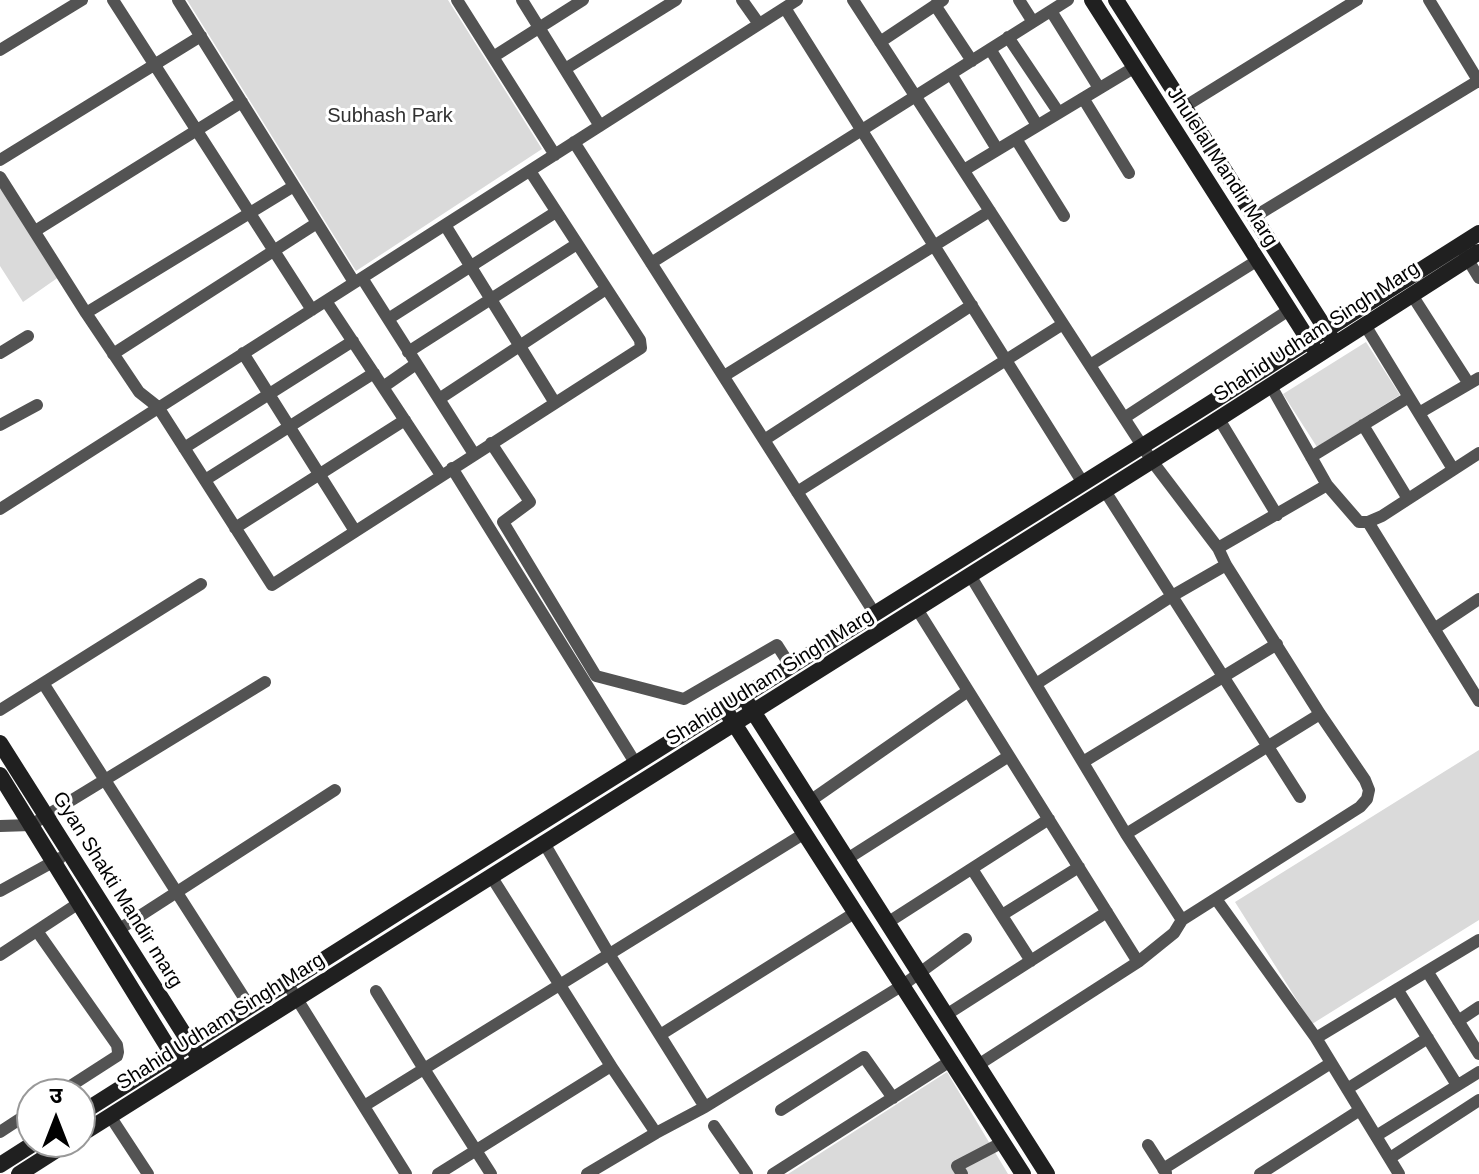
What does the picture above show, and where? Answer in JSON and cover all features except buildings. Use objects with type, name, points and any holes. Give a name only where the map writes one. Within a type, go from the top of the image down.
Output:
[{"type":"street","points":[[0,50],[82,0]]},
{"type":"street","points":[[113,0],[312,310]]},
{"type":"street","points":[[178,0],[317,223],[388,319],[474,454]]},
{"type":"street","points":[[457,0],[555,155]]},
{"type":"street","points":[[522,0],[600,126]]},
{"type":"street","points":[[493,57],[583,0]]},
{"type":"street","points":[[565,69],[676,0]]},
{"type":"street","points":[[742,0],[759,24]]},
{"type":"street","points":[[0,509],[797,0]]},
{"type":"street","points":[[853,0],[1142,446],[1218,548],[1369,790],[1367,799],[1360,807],[1182,920],[1174,933],[1138,962],[978,1065]]},
{"type":"street","points":[[1019,0],[1033,22]]},
{"type":"street","points":[[651,263],[1068,0]]},
{"type":"street","name":"Jhulelal Mandir Marg","points":[[1092,0],[1314,348]]},
{"type":"street","points":[[1184,107],[1357,0]]},
{"type":"street","points":[[1254,217],[1479,81],[1429,0]]},
{"type":"street","name":"Jhulelal Mandir Marg","points":[[1118,1],[1331,337]]},
{"type":"street","points":[[880,42],[939,3],[972,61]]},
{"type":"street","points":[[785,8],[1083,483]]},
{"type":"street","points":[[1051,11],[1099,88]]},
{"type":"street","points":[[0,160],[201,36]]},
{"type":"street","points":[[1008,37],[1059,113]]},
{"type":"street","points":[[990,49],[1037,125]]},
{"type":"street","points":[[964,170],[1135,67]]},
{"type":"street","points":[[951,74],[997,149]]},
{"type":"street","points":[[1083,98],[1129,173]]},
{"type":"street","points":[[35,231],[242,102]]},
{"type":"street","points":[[1016,139],[1064,216]]},
{"type":"street","points":[[574,142],[875,614]]},
{"type":"street","points":[[0,177],[113,354],[139,392],[158,407],[272,585],[641,348],[640,340],[530,171]]},
{"type":"street","points":[[86,313],[294,186]]},
{"type":"street","points":[[724,376],[990,211]]},
{"type":"street","points":[[388,319],[556,212]]},
{"type":"street","points":[[113,354],[317,223]]},
{"type":"street","points":[[445,225],[555,403]]},
{"type":"street","name":"Shahid Udham Singh Marg","points":[[1331,337],[1365,325],[1412,295],[1468,252],[1479,233]]},
{"type":"street","points":[[408,352],[577,244]]},
{"type":"street","points":[[1468,252],[1479,278]]},
{"type":"street","name":"Shahid Udham Singh Marg","points":[[96,1104],[1142,446],[1314,348],[1468,252]]},
{"type":"street","points":[[1090,365],[1258,260]]},
{"type":"street","points":[[439,399],[606,289]]},
{"type":"street","points":[[1412,295],[1474,381],[1419,413]]},
{"type":"street","points":[[326,301],[405,420],[447,472],[636,764]]},
{"type":"street","points":[[764,440],[972,305]]},
{"type":"street","points":[[1124,418],[1289,310]]},
{"type":"street","points":[[797,492],[1063,324]]},
{"type":"street","points":[[1365,325],[1453,469]]},
{"type":"street","points":[[0,353],[28,336]]},
{"type":"street","points":[[184,448],[353,341]]},
{"type":"street","name":"Shahid Udham Singh Marg","points":[[96,1125],[1271,386],[1314,348]]},
{"type":"street","points":[[243,353],[355,531]]},
{"type":"street","points":[[383,387],[416,364]]},
{"type":"street","points":[[205,480],[374,373]]},
{"type":"street","points":[[1271,386],[1327,485],[1359,522],[1382,516],[1479,453]]},
{"type":"street","points":[[1311,457],[1409,397]]},
{"type":"street","points":[[0,425],[37,405]]},
{"type":"street","points":[[1219,419],[1277,515]]},
{"type":"street","points":[[235,528],[405,420]]},
{"type":"street","points":[[1363,425],[1408,499]]},
{"type":"street","points":[[491,443],[530,502],[503,522],[596,676],[684,699],[777,645],[791,667]]},
{"type":"street","points":[[1218,548],[1327,485]]},
{"type":"street","points":[[1105,491],[1300,797]]},
{"type":"street","points":[[1368,522],[1479,701]]},
{"type":"street","points":[[1036,684],[1226,565]]},
{"type":"street","points":[[970,575],[1126,834],[1182,920]]},
{"type":"street","points":[[0,710],[201,584]]},
{"type":"street","points":[[1434,629],[1479,599]]},
{"type":"street","points":[[917,609],[1138,962]]},
{"type":"street","points":[[1083,762],[1277,644]]},
{"type":"street","points":[[0,826],[31,825],[47,817],[265,682]]},
{"type":"street","points":[[43,683],[250,1007]]},
{"type":"street","points":[[810,801],[968,691]]},
{"type":"street","points":[[744,696],[1047,1174]]},
{"type":"street","points":[[725,709],[1023,1174]]},
{"type":"street","points":[[1126,834],[1320,714]]},
{"type":"street","name":"Gyan Shakti Mandir marg","points":[[0,743],[200,1059]]},
{"type":"street","points":[[847,859],[1009,756]]},
{"type":"street","name":"Gyan Shakti Mandir marg","points":[[0,775],[183,1070]]},
{"type":"street","points":[[118,930],[335,790]]},
{"type":"street","points":[[887,923],[1049,819]]},
{"type":"street","points":[[364,1106],[805,833]]},
{"type":"street","points":[[544,843],[705,1107]]},
{"type":"street","points":[[0,891],[70,853]]},
{"type":"street","points":[[1002,915],[1079,867]]},
{"type":"street","points":[[972,869],[1031,961]]},
{"type":"street","points":[[491,876],[656,1133]]},
{"type":"street","points":[[1216,899],[1316,1038],[1399,1174]]},
{"type":"street","points":[[0,955],[79,903]]},
{"type":"street","points":[[660,1035],[856,912]]},
{"type":"street","points":[[946,1015],[1107,912]]},
{"type":"street","points":[[37,931],[117,1045],[117,1056],[83,1078]]},
{"type":"street","points":[[587,1174],[705,1107],[903,985],[966,939]]},
{"type":"street","points":[[1316,1038],[1479,940]]},
{"type":"street","points":[[1427,971],[1479,1054]]},
{"type":"street","points":[[287,983],[406,1174]]},
{"type":"street","points":[[1397,989],[1457,1085]]},
{"type":"street","points":[[376,991],[491,1174]]},
{"type":"street","points":[[1458,1021],[1479,1007]]},
{"type":"street","points":[[1347,1089],[1428,1038]]},
{"type":"street","points":[[781,1110],[864,1057],[893,1098]]},
{"type":"street","points":[[773,1174],[952,1060]]},
{"type":"street","points":[[1148,1145],[1165,1171],[1331,1063]]},
{"type":"street","points":[[438,1174],[611,1066]]},
{"type":"street","points":[[1376,1136],[1479,1072]]},
{"type":"street","points":[[1390,1158],[1479,1100]]},
{"type":"street","points":[[1260,1174],[1360,1110]]},
{"type":"street","points":[[110,1116],[148,1174]]},
{"type":"street","points":[[714,1126],[747,1174]]},
{"type":"street","points":[[962,1174],[957,1166],[1003,1142]]},
{"type":"street","points":[[19,1174],[41,1168]]},
{"type":"green space","name":"Subhash Park","points":[[187,0],[448,0],[542,149],[356,271]]},
{"type":"green space","points":[[0,174],[66,272],[23,302],[0,266]]},
{"type":"green space","points":[[1366,342],[1400,395],[1317,447],[1283,394]]},
{"type":"green space","points":[[1479,750],[1479,920],[1312,1024],[1235,902]]},
{"type":"green space","points":[[947,1072],[1008,1174],[788,1174]]}]
